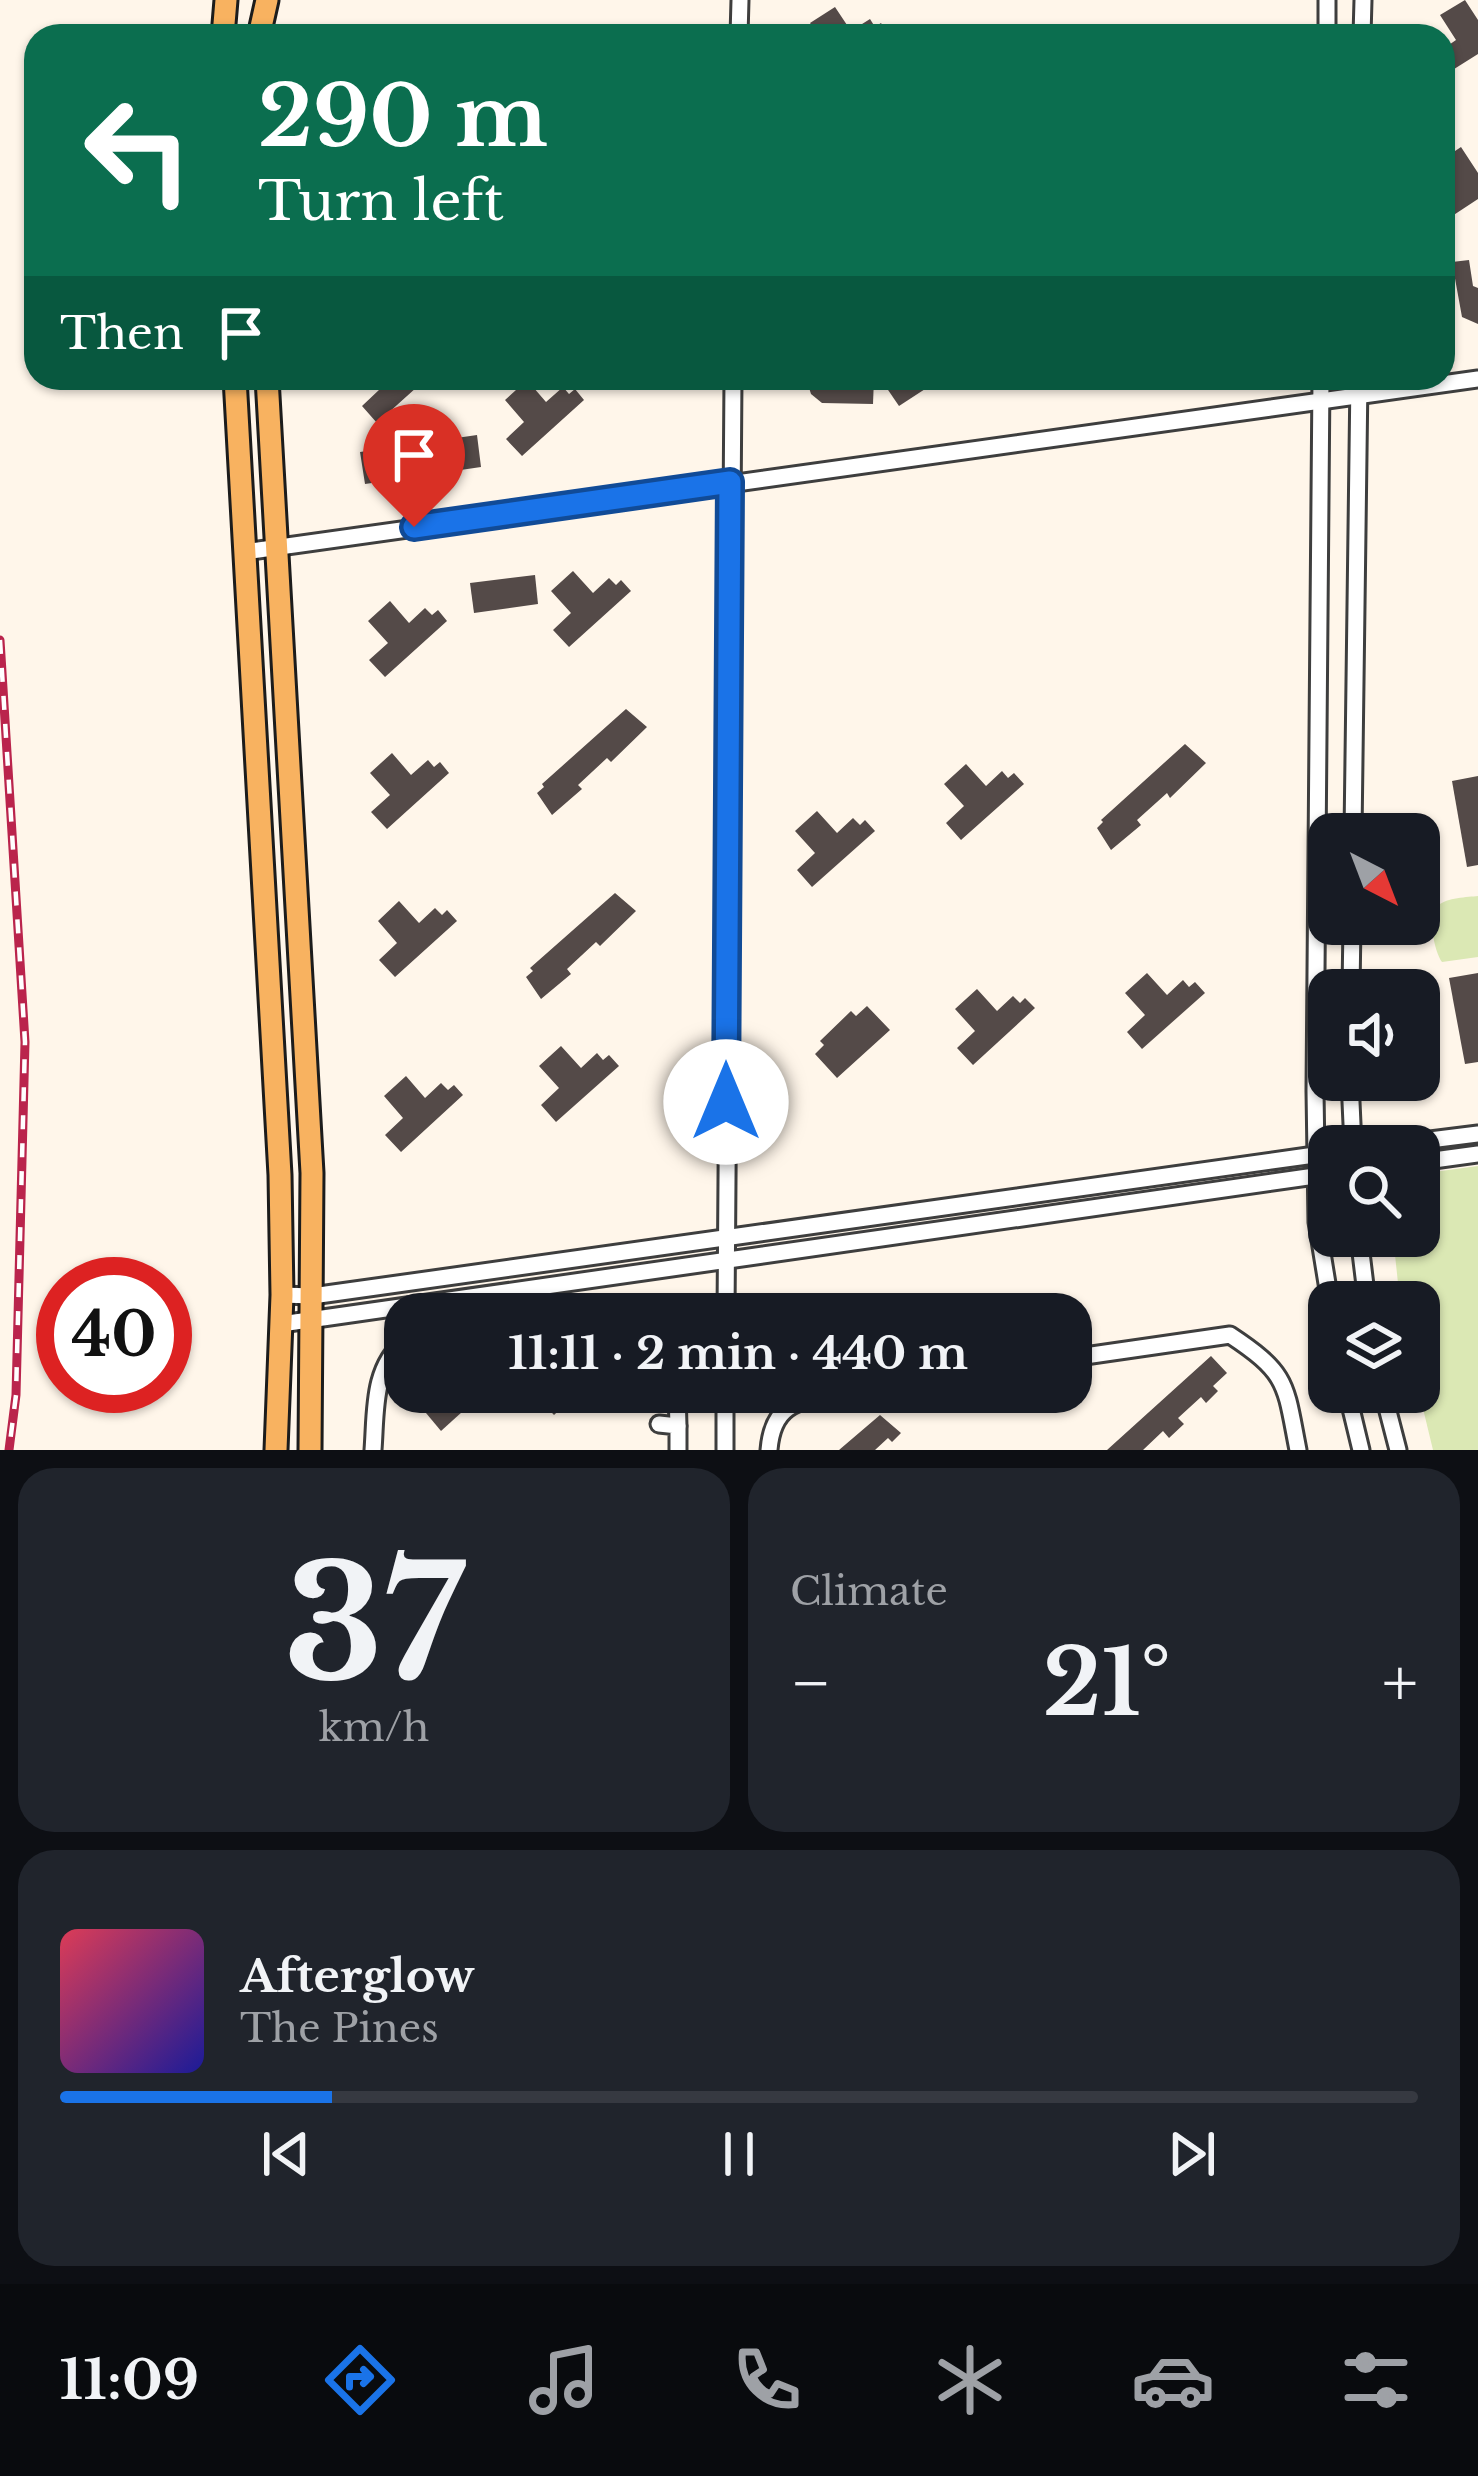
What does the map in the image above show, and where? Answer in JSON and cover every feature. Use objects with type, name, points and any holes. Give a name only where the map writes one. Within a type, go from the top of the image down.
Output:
[{"type":"main road","points":[[236,390],[280,1175],[282,1294],[276,1450]]},
{"type":"main road","points":[[268,390],[311,1150],[310,1450]]},
{"type":"street","points":[[726,1293],[733,390]]},
{"type":"street","points":[[1321,390],[1323,1125]]},
{"type":"street","points":[[244,552],[1321,400],[1350,390]]},
{"type":"street","points":[[1353,813],[1359,390]]},
{"type":"street","points":[[1440,1139],[1478,1134]]},
{"type":"street","points":[[1440,1159],[1478,1154]]},
{"type":"street","points":[[282,1294],[312,1296],[1308,1156]]},
{"type":"street","points":[[281,1324],[1308,1177]]},
{"type":"street","points":[[1092,1355],[1231,1335],[1268,1360],[1287,1386],[1298,1450]]},
{"type":"street","points":[[373,1450],[378,1381],[384,1370]]},
{"type":"street","points":[[678,1413],[678,1450]]},
{"type":"street","points":[[724,1450],[725,1413]]},
{"type":"street","points":[[769,1450],[771,1425],[782,1413]]},
{"type":"street","points":[[1352,1413],[1361,1450]]},
{"type":"street","points":[[1388,1413],[1398,1450]]},
{"type":"street","points":[[659,1424],[678,1426]]},
{"type":"green space","points":[[1478,896],[1478,957],[1442,962],[1435,945],[1440,945],[1440,904]]},
{"type":"green space","points":[[1478,1166],[1478,1450],[1433,1450],[1424,1413],[1440,1413],[1440,1281],[1398,1281],[1395,1257],[1440,1257],[1440,1171]]},
{"type":"building","points":[[1465,0],[1478,20],[1478,54],[1455,68],[1455,24],[1446,24],[1440,15]]},
{"type":"building","points":[[835,7],[846,24],[811,24]]},
{"type":"building","points":[[1461,147],[1478,173],[1478,199],[1455,214],[1455,151]]},
{"type":"building","points":[[1469,260],[1473,286],[1478,288],[1478,324],[1462,317],[1455,262]]},
{"type":"building","points":[[379,390],[414,390],[377,423],[362,406]]},
{"type":"building","points":[[516,390],[536,390],[546,402],[560,390],[569,394],[576,390],[584,400],[522,456],[506,439],[524,422],[505,400]]},
{"type":"building","points":[[810,390],[874,390],[873,404],[822,403]]},
{"type":"building","points":[[888,390],[924,390],[899,406]]},
{"type":"building","points":[[477,435],[481,467],[365,484],[360,452]]},
{"type":"building","points":[[573,571],[593,593],[609,578],[616,585],[621,580],[631,591],[569,647],[553,630],[571,613],[551,591]]},
{"type":"building","points":[[535,575],[538,604],[474,613],[470,583]]},
{"type":"building","points":[[390,601],[409,623],[425,608],[432,615],[438,610],[447,621],[385,677],[369,660],[388,643],[368,621]]},
{"type":"building","points":[[626,709],[647,727],[611,762],[607,758],[552,815],[537,793],[542,784]]},
{"type":"building","points":[[1185,744],[1206,763],[1170,798],[1167,793],[1137,820],[1141,825],[1111,850],[1097,828],[1101,820]]},
{"type":"building","points":[[392,753],[411,775],[428,760],[434,767],[440,762],[449,773],[387,829],[371,812],[390,795],[370,773]]},
{"type":"building","points":[[966,764],[986,786],[1002,771],[1008,778],[1014,773],[1024,784],[961,840],[946,823],[964,806],[944,784]]},
{"type":"building","points":[[1478,776],[1478,865],[1467,867],[1452,781]]},
{"type":"building","points":[[817,811],[837,833],[853,818],[860,825],[865,820],[875,831],[812,887],[797,870],[815,853],[795,831]]},
{"type":"building","points":[[615,893],[636,911],[600,946],[596,942],[567,969],[571,974],[541,999],[526,977],[533,971],[530,968]]},
{"type":"building","points":[[399,901],[419,923],[435,908],[442,915],[447,910],[457,921],[395,977],[379,960],[397,943],[378,921]]},
{"type":"building","points":[[1147,973],[1167,995],[1183,980],[1189,987],[1195,982],[1205,993],[1142,1049],[1127,1032],[1145,1015],[1125,993]]},
{"type":"building","points":[[1478,973],[1478,1062],[1465,1064],[1449,978]]},
{"type":"building","points":[[977,989],[997,1011],[1013,996],[1020,1003],[1025,998],[1035,1008],[973,1065],[957,1048],[975,1031],[955,1009]]},
{"type":"building","points":[[867,1006],[890,1030],[837,1078],[815,1054],[824,1045],[820,1041],[851,1011],[856,1016]]},
{"type":"building","points":[[561,1046],[581,1068],[597,1053],[603,1060],[609,1055],[619,1066],[556,1122],[541,1105],[559,1088],[539,1066]]},
{"type":"building","points":[[406,1076],[425,1098],[441,1083],[448,1090],[454,1085],[463,1095],[401,1152],[385,1135],[403,1118],[384,1096]]},
{"type":"building","points":[[1211,1356],[1227,1373],[1213,1386],[1218,1391],[1206,1403],[1201,1397],[1178,1418],[1184,1424],[1169,1438],[1163,1431],[1143,1450],[1107,1450]]},
{"type":"building","points":[[426,1413],[461,1413],[441,1431]]},
{"type":"building","points":[[880,1415],[901,1433],[892,1442],[888,1438],[875,1450],[839,1450]]},
{"type":"railway","points":[[0,640],[25,1042],[16,1395],[9,1450]]},
{"type":"route","points":[[414,527],[730,482],[726,1102]]}]
